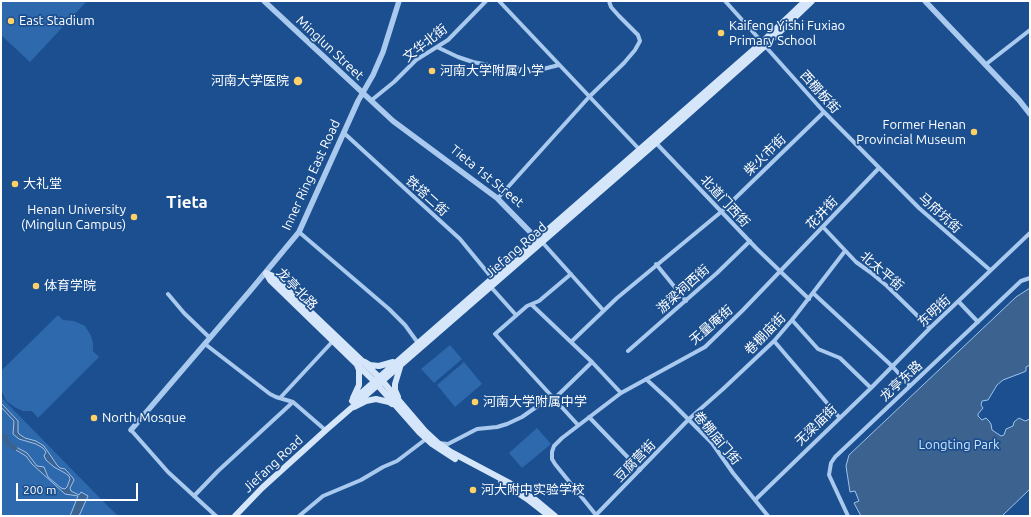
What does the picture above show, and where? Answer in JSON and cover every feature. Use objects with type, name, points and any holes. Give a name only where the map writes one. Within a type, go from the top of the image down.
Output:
[{"type":"main road","name":"Jiefang Road","points":[[231,516],[260,485],[323,428],[490,286],[539,239],[639,149],[764,44],[805,1]]},
{"type":"main road","name":"Jiefang Road","points":[[400,361],[418,342],[492,278],[656,143],[812,1]]},
{"type":"main road","name":"龙亭北路","points":[[266,273],[270,280],[333,341],[358,361]]},
{"type":"main road","name":"龙亭北路","points":[[266,273],[273,276],[378,381],[426,439],[448,455],[488,475],[515,491],[549,516]]},
{"type":"main road","points":[[358,361],[379,366],[400,361],[395,384],[396,395],[400,407],[389,402],[376,399],[358,406],[349,406],[359,385],[358,361]]},
{"type":"main road","name":"Jiefang Road","points":[[235,516],[262,488],[349,406]]},
{"type":"main road","name":"龙亭北路","points":[[400,407],[438,443],[451,452],[518,487],[555,516]]},
{"type":"street","name":"Minglun Street","points":[[264,1],[364,93]]},
{"type":"street","name":"Minglun Street","points":[[268,1],[364,93]]},
{"type":"street","name":"Inner Ring East Road","points":[[131,430],[266,273],[299,232],[358,101],[373,75],[385,47],[399,1]]},
{"type":"street","name":"文华北街","points":[[373,99],[394,82],[416,60],[448,40],[486,1]]},
{"type":"street","points":[[499,1],[639,149]]},
{"type":"street","points":[[499,196],[589,97],[624,63],[640,42],[638,35],[611,7],[608,1]]},
{"type":"street","name":"西棚板街","points":[[725,1],[824,112],[878,168]]},
{"type":"street","points":[[925,1],[1019,100],[1030,114]]},
{"type":"street","points":[[985,64],[1030,30]]},
{"type":"street","points":[[437,47],[473,62],[499,67],[539,70],[559,65]]},
{"type":"street","name":"Tieta 1st Street","points":[[364,93],[396,119],[499,196],[523,220],[539,239]]},
{"type":"street","name":"Tieta 1st Street","points":[[364,93],[393,121],[497,198],[539,239]]},
{"type":"street","name":"柴火市街","points":[[571,342],[603,310],[656,264],[703,228],[721,212],[824,112]]},
{"type":"street","name":"铁塔二街","points":[[344,133],[460,239],[492,278]]},
{"type":"street","name":"北道门西街","points":[[656,143],[721,212],[809,299]]},
{"type":"street","name":"花井街","points":[[780,272],[878,168]]},
{"type":"street","name":"马府坑街","points":[[878,168],[919,208],[990,270]]},
{"type":"street","name":"北太平街","points":[[823,227],[844,251],[887,286],[930,328]]},
{"type":"street","points":[[299,232],[389,308],[418,342]]},
{"type":"street","name":"东明街","points":[[892,366],[1030,232]]},
{"type":"street","points":[[539,239],[603,310]]},
{"type":"street","name":"游梁祠西街","points":[[628,351],[686,301],[750,241]]},
{"type":"street","name":"卷棚庙街","points":[[689,419],[774,341],[809,299],[844,251]]},
{"type":"street","points":[[656,264],[686,301]]},
{"type":"street","name":"无量庵街","points":[[596,515],[555,464],[552,459],[554,446],[578,425],[621,393],[705,347],[780,272]]},
{"type":"street","points":[[571,274],[539,301],[525,308],[516,315],[495,334],[578,425]]},
{"type":"street","name":"龙亭东路","points":[[848,516],[829,475],[831,464],[835,457],[1021,281],[1030,278]]},
{"type":"street","points":[[490,286],[516,315]]},
{"type":"street","points":[[813,293],[892,366],[910,386]]},
{"type":"street","points":[[168,294],[184,313],[210,338]]},
{"type":"street","points":[[959,302],[978,322]]},
{"type":"street","points":[[532,305],[592,362],[621,393]]},
{"type":"street","points":[[792,320],[818,349],[840,358],[871,388]]},
{"type":"street","points":[[280,398],[333,341]]},
{"type":"street","points":[[774,341],[839,417]]},
{"type":"street","points":[[205,344],[270,394],[293,402],[323,428]]},
{"type":"street","points":[[438,443],[448,444],[477,429],[497,427],[522,417],[553,398],[592,362]]},
{"type":"street","name":"无梁庙街","points":[[754,500],[892,366]]},
{"type":"street","name":"卷棚庙门街","points":[[646,379],[689,419],[712,443],[754,500],[768,516]]},
{"type":"street","points":[[194,496],[218,471],[293,402]]},
{"type":"street","points":[[589,417],[640,470]]},
{"type":"street","name":"豆腐营街","points":[[596,515],[689,419]]},
{"type":"street","points":[[131,430],[168,472],[216,516]]},
{"type":"street","points":[[299,516],[323,496],[361,480],[382,467],[397,461],[426,439]]},
{"type":"shaded area","name":"East Stadium","points":[[1,1],[87,1],[30,62],[1,35]]},
{"type":"shaded area","name":"Longting Park","points":[[1030,288],[1030,365],[1026,367],[1026,371],[1003,380],[997,385],[988,400],[982,401],[981,405],[983,408],[978,416],[982,420],[986,418],[991,424],[992,430],[1001,436],[1004,435],[1006,429],[1013,426],[1014,422],[1019,418],[1025,421],[1030,419],[1030,489],[1002,516],[861,516],[854,503],[859,501],[855,491],[850,492],[846,466],[849,455],[1016,297]]},
{"type":"shaded area","points":[[58,315],[63,320],[74,321],[85,326],[91,336],[93,351],[99,357],[38,418],[32,411],[23,411],[6,401],[1,389],[1,371]]},
{"type":"shaded area","points":[[450,345],[462,359],[434,383],[421,369]]},
{"type":"shaded area","points":[[464,362],[482,384],[455,407],[437,385]]},
{"type":"shaded area","points":[[1,397],[94,492],[118,516],[1,516]]},
{"type":"shaded area","points":[[1,403],[18,421],[19,434],[44,446],[57,465],[60,468],[65,469],[73,478],[74,480],[70,488],[71,491],[79,495],[81,492],[88,496],[79,516],[70,516],[78,496],[65,494],[32,464],[26,456],[15,448],[16,447],[27,453],[37,466],[44,467],[48,477],[61,488],[65,489],[67,487],[70,479],[69,476],[46,460],[44,456],[46,452],[43,448],[36,444],[19,439],[13,434],[14,421],[1,407]]},
{"type":"shaded area","points":[[537,428],[551,444],[522,468],[509,453]]},
{"type":"waterway","points":[[1,435],[5,437],[8,444],[15,448]]},
{"type":"place","name":"East Stadium","points":[[11,21]]},
{"type":"place","name":"Kaifeng Yishi Fuxiao Primary School","points":[[721,33]]},
{"type":"place","name":"河南大学附属小学","points":[[432,71]]},
{"type":"place","name":"河南大学医院","points":[[298,81]]},
{"type":"place","name":"Former Henan Provincial Museum","points":[[974,132]]},
{"type":"place","name":"大礼堂","points":[[15,184]]},
{"type":"place","name":"Henan University (Minglun Campus)","points":[[134,217]]},
{"type":"place","name":"体育学院","points":[[36,286]]},
{"type":"place","name":"河南大学附属中学","points":[[475,402]]},
{"type":"place","name":"North Mosque","points":[[94,418]]},
{"type":"place","name":"河大附中实验学校","points":[[473,490]]},
{"type":"district","name":"Tieta","points":[[187,202]]}]
